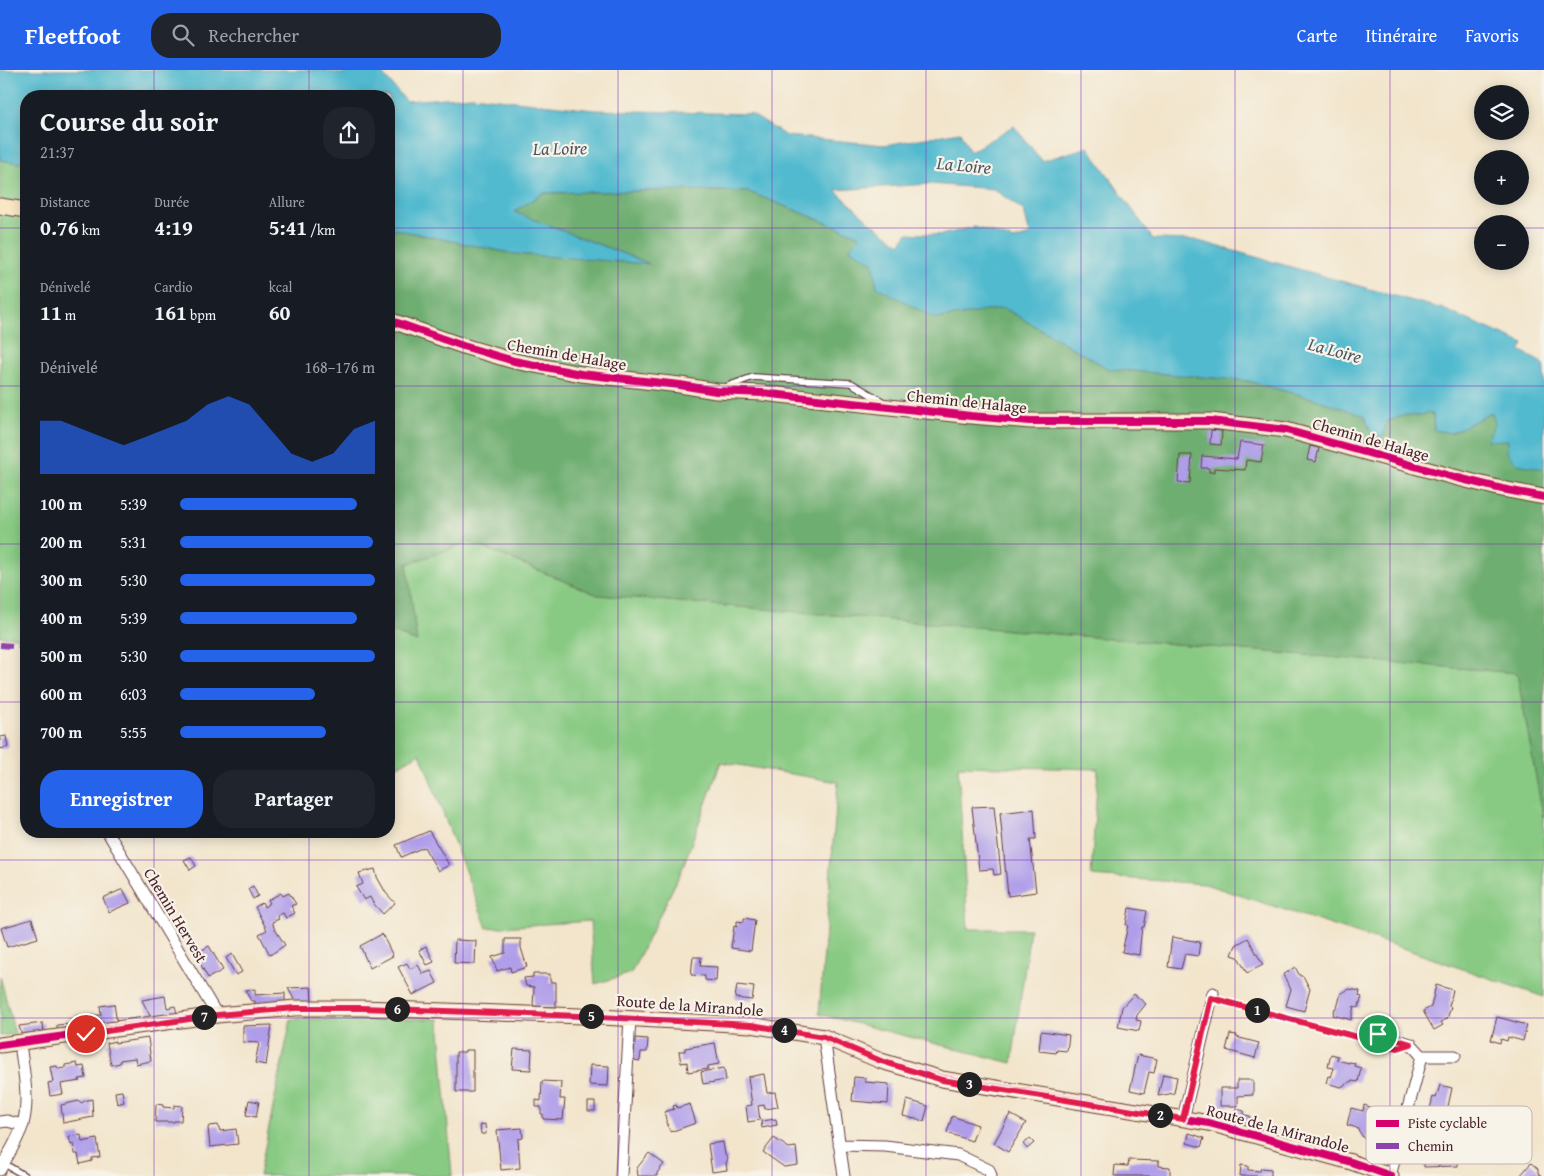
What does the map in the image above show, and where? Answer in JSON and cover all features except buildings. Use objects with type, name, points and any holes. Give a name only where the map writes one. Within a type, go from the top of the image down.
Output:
[{"type":"street","points":[[0,206],[20,209]]},
{"type":"street","name":"Chemin de Halage","points":[[395,322],[463,346],[514,361],[580,374],[716,391],[762,393],[1030,421],[1211,421],[1286,430],[1450,476],[1544,497]]},
{"type":"street","name":"Chemin Hervest","points":[[111,838],[217,1015]]},
{"type":"street","points":[[1183,1119],[1212,996]]},
{"type":"street","name":"Route de la Mirandole","points":[[0,1045],[217,1015],[295,1008],[362,1008],[630,1018],[751,1025],[824,1037],[881,1061],[942,1080],[1209,1123],[1342,1159],[1391,1176]]},
{"type":"street","points":[[621,1176],[630,1018]]},
{"type":"street","points":[[824,1037],[844,1176]]},
{"type":"street","points":[[1374,1037],[1411,1044],[1422,1056],[1455,1056]]},
{"type":"street","points":[[2,1166],[23,1125],[27,1102],[20,1043]]},
{"type":"street","points":[[1409,1106],[1422,1056]]},
{"type":"street","points":[[0,1122],[7,1121],[23,1125]]},
{"type":"street","points":[[839,1145],[885,1146],[958,1155],[989,1170],[991,1176]]},
{"type":"lane","points":[[2,1166],[25,1176]]},
{"type":"path","points":[[1212,996],[1374,1037]]},
{"type":"green space","points":[[0,160],[20,163],[20,638],[0,636]]},
{"type":"green space","points":[[685,190],[749,192],[861,236],[873,262],[936,319],[1004,308],[1109,369],[1248,381],[1319,400],[1385,422],[1405,415],[1420,416],[1427,412],[1433,414],[1434,430],[1451,433],[1492,412],[1495,422],[1508,440],[1532,466],[1544,469],[1544,821],[1517,673],[598,595],[470,542],[407,564],[417,642],[395,633],[395,229],[515,254],[648,263],[513,212],[543,193]]},
{"type":"green space","points":[[470,542],[598,595],[1517,673],[1544,821],[1544,997],[1402,948],[1205,884],[1091,876],[1098,769],[958,766],[968,929],[1030,929],[1012,1063],[819,1014],[838,782],[721,762],[681,872],[631,973],[595,984],[590,921],[487,928],[420,753],[395,768],[395,633],[417,642],[406,564]]},
{"type":"green space","points":[[0,976],[15,1034],[0,1036]]},
{"type":"green space","points":[[291,1019],[439,1019],[452,1176],[259,1176]]},
{"type":"water","name":"La Loire","points":[[0,70],[321,70],[343,74],[364,70],[379,70],[406,101],[472,96],[594,110],[751,114],[786,136],[885,145],[960,132],[970,152],[1014,126],[1042,161],[1088,147],[1153,239],[1195,240],[1443,309],[1524,344],[1520,351],[1544,364],[1544,469],[1517,464],[1507,453],[1508,440],[1487,441],[1495,422],[1492,412],[1451,433],[1434,430],[1433,414],[1427,412],[1420,416],[1405,415],[1386,422],[1384,436],[1372,435],[1364,416],[1319,400],[1248,381],[1109,369],[1004,308],[936,319],[877,287],[873,262],[850,249],[860,236],[749,192],[685,190],[543,193],[514,212],[650,264],[515,254],[395,229],[395,90],[20,90],[20,163],[0,160]],"holes":[[[930,184],[994,189],[1024,211],[1030,235],[1014,240],[975,227],[941,235],[908,233],[900,244],[870,222],[835,190]]]},
{"type":"marked path","points":[[0,645],[20,647]]},
{"type":"cycle path","points":[[395,322],[463,346],[514,361],[581,374],[716,391],[762,393],[1030,421],[1211,421],[1286,430],[1450,476],[1544,497]]},
{"type":"cycle path","points":[[0,1045],[217,1015],[295,1008],[362,1008],[581,1016],[751,1025],[824,1037],[881,1061],[942,1079],[1209,1123],[1351,1162],[1391,1176]]},
{"type":"route","points":[[86,1034],[217,1015],[295,1008],[362,1008],[581,1016],[751,1025],[824,1037],[881,1061],[942,1080],[1183,1119],[1211,998],[1398,1048],[1411,1044],[1378,1034]]}]
